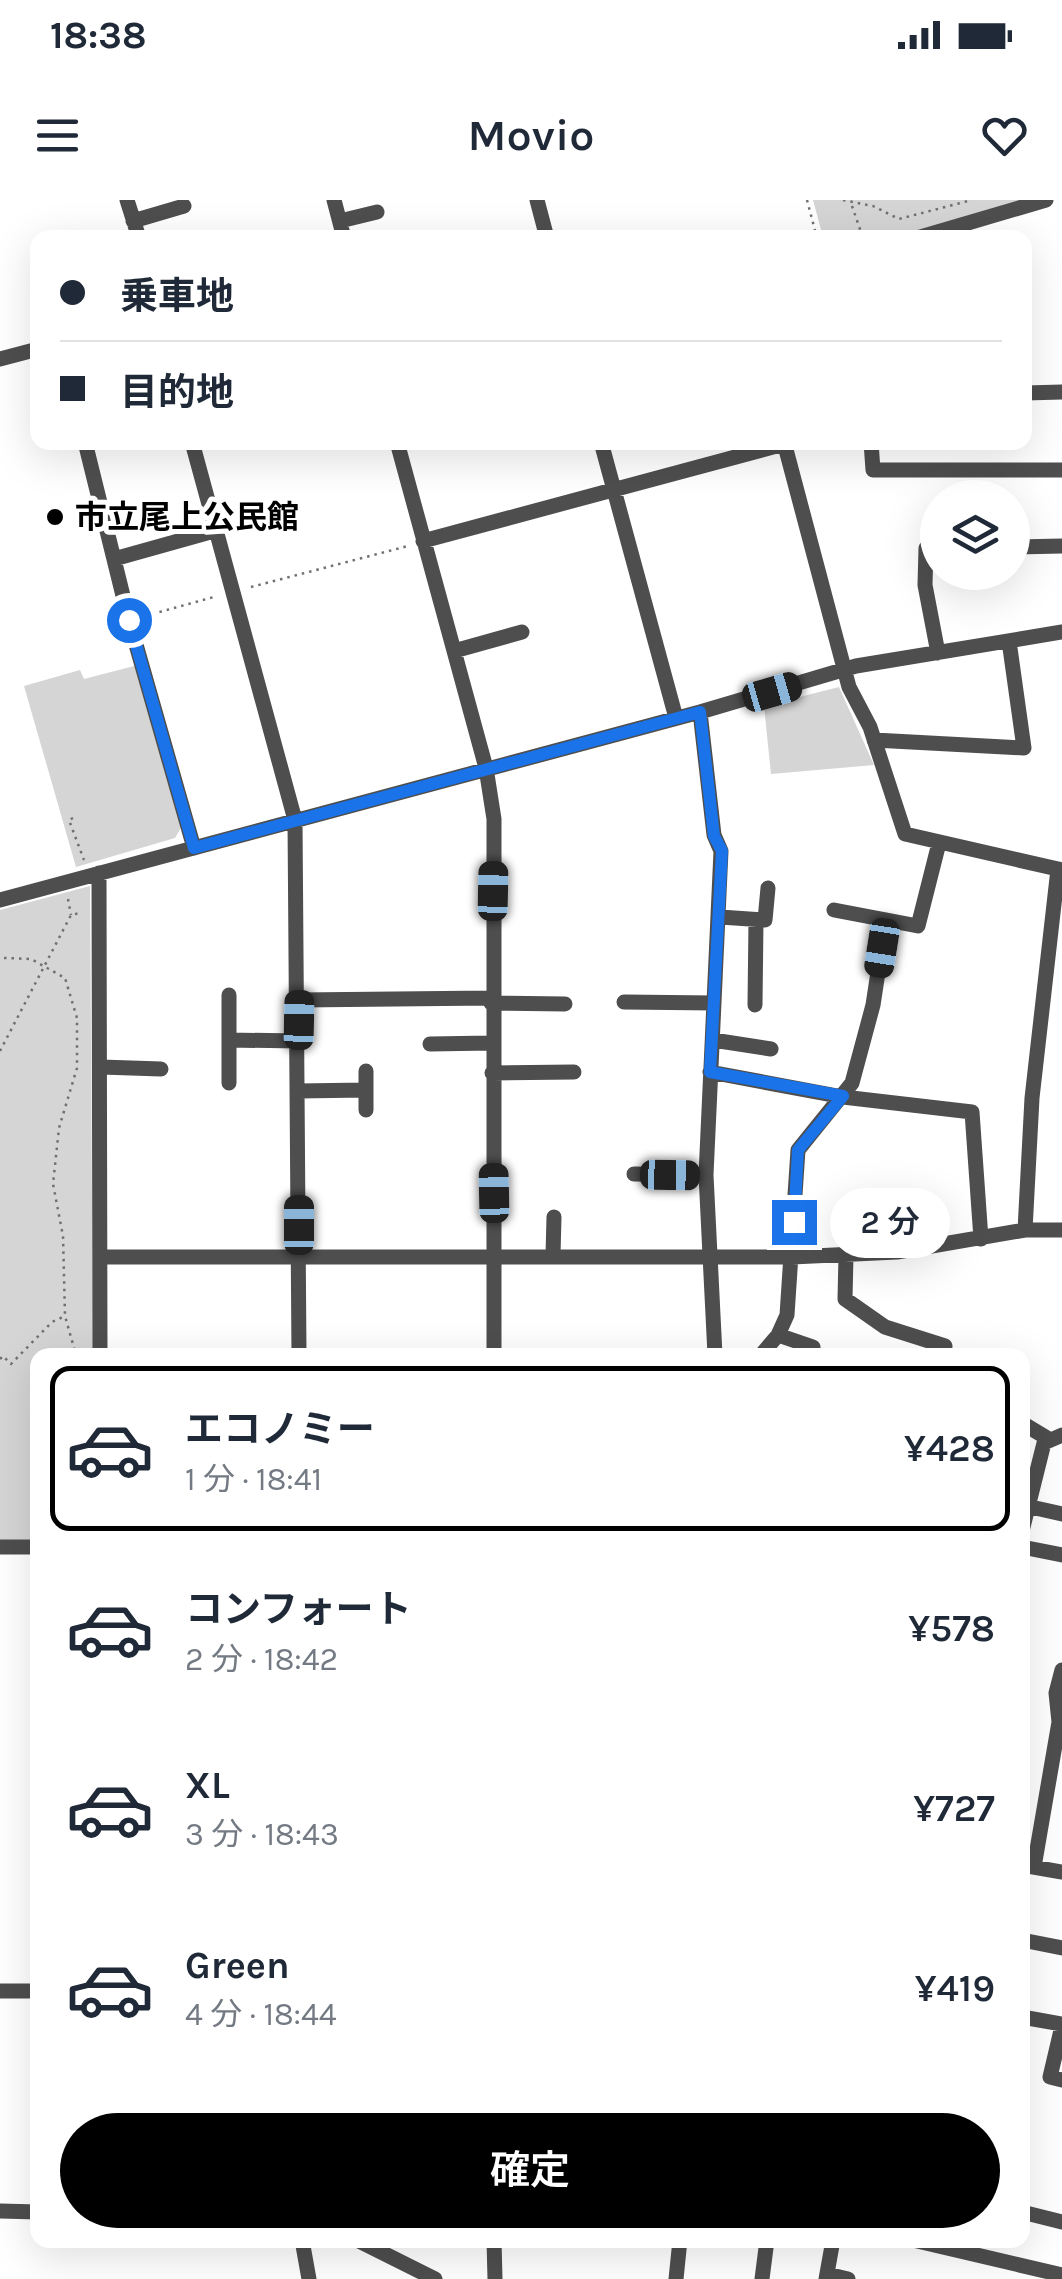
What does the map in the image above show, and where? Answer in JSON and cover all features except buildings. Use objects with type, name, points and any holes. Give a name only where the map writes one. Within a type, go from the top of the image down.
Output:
[{"type":"street","points":[[127,200],[137,230]]},
{"type":"street","points":[[334,200],[342,230],[377,212]]},
{"type":"street","points":[[537,200],[545,230]]},
{"type":"street","points":[[945,230],[1046,200]]},
{"type":"street","points":[[133,221],[184,206]]},
{"type":"street","points":[[0,359],[30,351]]},
{"type":"street","points":[[1032,393],[1062,392]]},
{"type":"street","points":[[88,450],[129,620],[194,848]]},
{"type":"street","points":[[194,450],[294,820],[299,1000],[299,1348]]},
{"type":"street","points":[[399,450],[486,768],[494,819],[491,1001],[494,1348]]},
{"type":"street","points":[[603,450],[676,718]]},
{"type":"street","points":[[424,541],[758,450]]},
{"type":"street","points":[[786,450],[844,672],[874,740],[905,834],[1060,870],[1032,1098],[1025,1230]]},
{"type":"street","points":[[872,450],[873,470],[1062,470]]},
{"type":"street","points":[[114,559],[214,532]]},
{"type":"street","points":[[1030,547],[1062,546]]},
{"type":"street","points":[[927,590],[938,653]]},
{"type":"street","points":[[454,651],[523,632]]},
{"type":"street","points":[[0,900],[700,712],[856,666],[1062,632]]},
{"type":"street","points":[[874,740],[1024,748],[1009,641]]},
{"type":"street","points":[[700,712],[714,836],[722,851],[706,1175],[715,1348]]},
{"type":"street","points":[[834,910],[918,926],[939,843]]},
{"type":"street","points":[[94,874],[101,909],[100,1348]]},
{"type":"street","points":[[720,918],[765,920],[768,888]]},
{"type":"street","points":[[754,1005],[756,920]]},
{"type":"street","points":[[767,1348],[787,1314],[798,1150],[852,1082],[873,1005],[886,920]]},
{"type":"street","points":[[229,995],[229,1083]]},
{"type":"street","points":[[299,1000],[565,1004]]},
{"type":"street","points":[[624,1002],[714,1003]]},
{"type":"street","points":[[229,1040],[299,1040]]},
{"type":"street","points":[[712,1040],[771,1048]]},
{"type":"street","points":[[430,1044],[492,1043]]},
{"type":"street","points":[[101,1067],[161,1069]]},
{"type":"street","points":[[366,1071],[366,1110]]},
{"type":"street","points":[[492,1073],[574,1072]]},
{"type":"street","points":[[710,1072],[843,1096],[972,1112],[981,1239]]},
{"type":"street","points":[[298,1091],[366,1090]]},
{"type":"street","points":[[634,1174],[706,1175]]},
{"type":"street","points":[[553,1254],[554,1217]]},
{"type":"street","points":[[101,1257],[495,1258],[553,1254],[792,1258],[981,1239],[1025,1230],[1062,1230]]},
{"type":"street","points":[[846,1254],[846,1299],[885,1327],[945,1348]]},
{"type":"street","points":[[778,1335],[813,1347]]},
{"type":"street","points":[[1030,1426],[1054,1436],[1031,1507],[1062,1514]]},
{"type":"street","points":[[0,1547],[30,1547]]},
{"type":"street","points":[[1030,1549],[1062,1555]]},
{"type":"street","points":[[1030,1857],[1059,1722],[1056,1693],[1062,1670]]},
{"type":"street","points":[[1030,1866],[1062,1872]]},
{"type":"street","points":[[1030,1942],[1062,1948]]},
{"type":"street","points":[[0,1991],[30,1992]]},
{"type":"street","points":[[1030,2018],[1062,2026],[1050,2078],[1062,2080]]},
{"type":"street","points":[[0,2212],[30,2212]]},
{"type":"street","points":[[1030,2214],[1062,2222]]},
{"type":"street","points":[[304,2248],[310,2279]]},
{"type":"street","points":[[374,2248],[434,2279]]},
{"type":"street","points":[[494,2248],[495,2279]]},
{"type":"street","points":[[676,2279],[679,2248]]},
{"type":"street","points":[[762,2279],[766,2248]]},
{"type":"street","points":[[831,2248],[827,2276],[848,2279]]},
{"type":"street","points":[[948,2248],[1062,2274]]},
{"type":"path","points":[[807,200],[815,230]]},
{"type":"path","points":[[843,200],[872,206],[899,219],[972,200]]},
{"type":"path","points":[[852,204],[860,230]]},
{"type":"path","points":[[129,620],[424,541]]},
{"type":"path","points":[[73,818],[68,820],[94,874]]},
{"type":"path","points":[[0,1051],[71,915],[101,909]]},
{"type":"path","points":[[4,958],[20,956],[65,978],[72,988],[77,1018],[77,1068],[54,1156],[53,1184],[63,1236],[65,1316],[74,1348]]},
{"type":"path","points":[[0,1359],[3,1356],[11,1364],[52,1322],[65,1316]]},
{"type":"shaded area","points":[[813,200],[1030,200],[921,230],[821,230]]},
{"type":"shaded area","points":[[138,665],[182,826],[175,838],[76,867],[24,686],[80,670],[84,679]]},
{"type":"shaded area","points":[[839,687],[874,765],[771,774],[764,706]]},
{"type":"shaded area","points":[[90,886],[93,1348],[30,1348],[30,1541],[0,1541],[0,910]]},
{"type":"place","name":"市立尾上公民館","points":[[55,517]]},
{"type":"route","points":[[129,620],[194,848],[700,712],[714,836],[722,851],[710,1072],[843,1096],[798,1150],[794,1222]]}]
